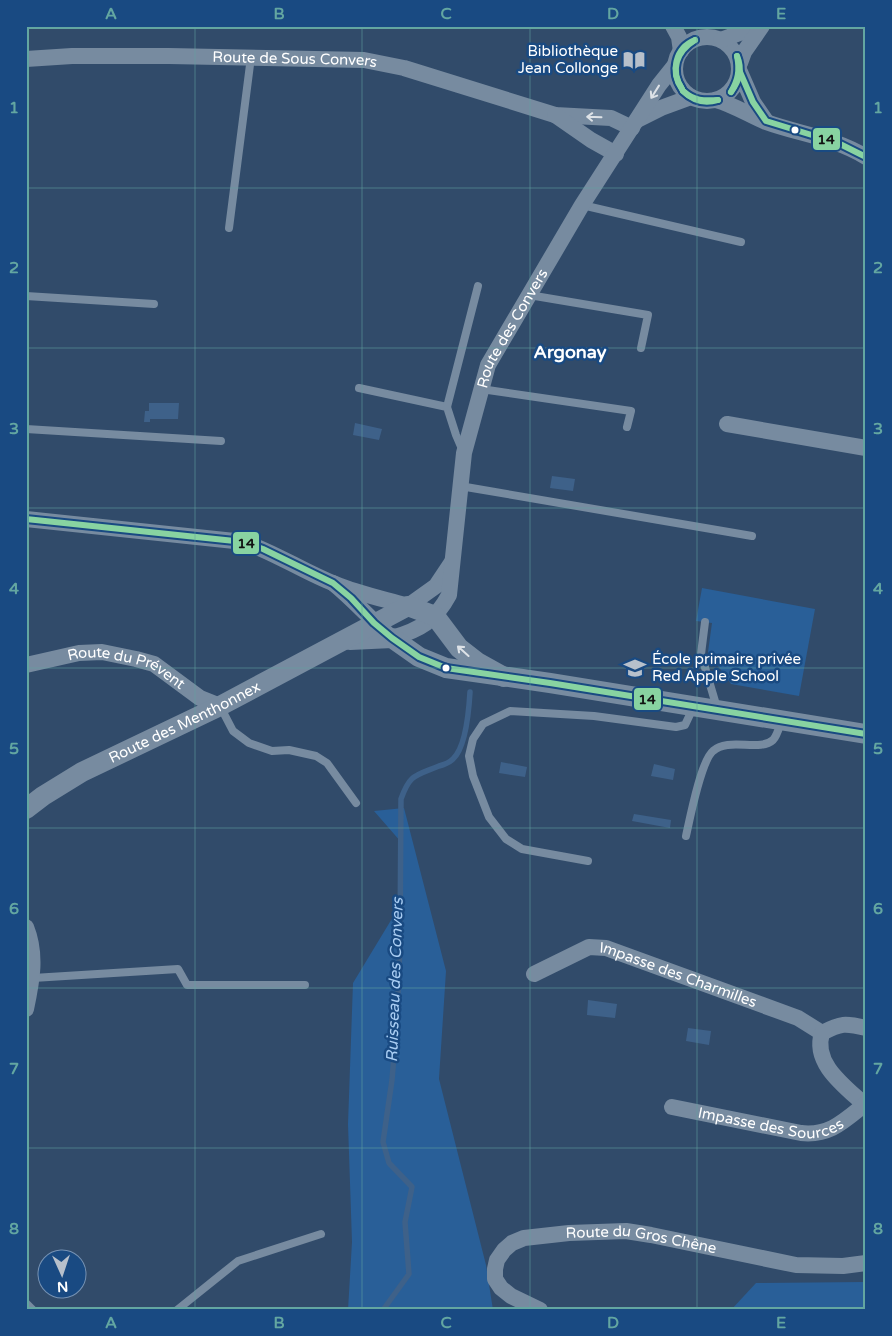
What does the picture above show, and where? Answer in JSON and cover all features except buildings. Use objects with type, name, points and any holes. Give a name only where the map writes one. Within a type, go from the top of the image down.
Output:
[{"type":"street","points":[[673,26],[679,37],[676,79],[680,88],[691,97],[708,102],[722,98],[734,88],[744,52],[762,26]]},
{"type":"street","points":[[678,58],[687,44],[696,39],[758,26]]},
{"type":"street","points":[[715,35],[732,48],[753,102],[766,121]]},
{"type":"street","name":"Route de Sous Convers","points":[[26,59],[72,56],[345,59],[393,66],[554,115],[611,118],[634,124]]},
{"type":"street","name":"Route des Convers","points":[[392,638],[411,633],[430,622],[444,606],[449,595],[464,453],[488,364],[582,205],[678,58]]},
{"type":"street","points":[[634,124],[661,108],[691,97]]},
{"type":"street","points":[[716,100],[728,103],[766,121],[838,143],[866,157]]},
{"type":"street","name":"Route de Sous Convers","points":[[554,115],[616,154]]},
{"type":"street","points":[[727,424],[866,448]]},
{"type":"street","points":[[26,519],[244,542],[263,549],[333,583],[435,616],[459,648],[477,662],[504,677]]},
{"type":"street","name":"Route des Convers","points":[[408,606],[436,586],[453,560]]},
{"type":"street","points":[[333,583],[392,638],[419,657],[446,668],[866,734]]},
{"type":"street","name":"Route des Menthonnex","points":[[26,809],[82,772],[220,706],[408,606]]},
{"type":"street","name":"Route des Menthonnex","points":[[346,640],[392,638]]},
{"type":"street","name":"Route du Prévent","points":[[26,665],[79,653],[102,652],[136,659],[154,664],[200,698],[220,706]]},
{"type":"street","points":[[26,927],[33,956],[33,978],[26,1009]]},
{"type":"street","name":"Impasse des Charmilles","points":[[534,974],[589,948],[606,948],[798,1018],[822,1032]]},
{"type":"street","points":[[865,1105],[834,1075],[820,1052],[819,1042],[822,1032],[836,1025],[866,1028]]},
{"type":"street","name":"Impasse des Sources","points":[[672,1107],[813,1134],[824,1132],[836,1126],[865,1105]]},
{"type":"street","name":"Route du Gros Chêne","points":[[540,1310],[511,1296],[501,1288],[496,1279],[494,1269],[497,1260],[512,1243],[524,1238],[569,1233],[626,1231],[796,1265],[843,1266],[866,1263]]},
{"type":"lane","points":[[229,228],[251,57]]},
{"type":"lane","points":[[582,205],[741,242]]},
{"type":"lane","points":[[464,453],[447,406],[478,286]]},
{"type":"lane","points":[[529,295],[648,315],[641,348]]},
{"type":"lane","points":[[26,296],[154,304]]},
{"type":"lane","points":[[359,388],[447,406]]},
{"type":"lane","points":[[481,390],[631,411],[627,427]]},
{"type":"lane","points":[[26,429],[221,441]]},
{"type":"lane","points":[[460,486],[752,536]]},
{"type":"lane","points":[[705,622],[701,654],[718,710]]},
{"type":"lane","points":[[220,706],[233,731],[249,743],[272,750],[289,750],[316,756],[327,763],[356,804]]},
{"type":"lane","points":[[588,860],[522,849],[506,839],[489,817],[473,776],[469,756],[473,739],[482,724],[510,711],[594,716],[676,727],[686,725],[694,706]]},
{"type":"lane","points":[[686,836],[698,786],[712,751],[720,746],[766,744],[773,740],[781,720]]},
{"type":"lane","points":[[33,978],[178,969],[187,985],[305,985]]},
{"type":"lane","points":[[177,1310],[238,1261],[321,1234]]},
{"type":"lane","points":[[26,1303],[33,1310]]},
{"type":"shaded area","points":[[149,403],[179,403],[178,419],[150,419],[150,422],[144,422],[145,411],[149,411]]},
{"type":"shaded area","points":[[355,423],[382,429],[379,440],[353,435]]},
{"type":"shaded area","points":[[552,476],[575,479],[573,491],[550,488]]},
{"type":"shaded area","points":[[702,588],[815,609],[799,696],[731,684],[708,652],[712,623],[696,621]]},
{"type":"shaded area","points":[[501,762],[527,767],[525,777],[499,773]]},
{"type":"shaded area","points":[[654,764],[675,769],[673,780],[651,776]]},
{"type":"shaded area","points":[[404,808],[446,971],[439,1079],[486,1265],[493,1310],[348,1310],[352,1242],[348,1124],[353,983],[399,907],[401,842],[374,811]]},
{"type":"shaded area","points":[[634,814],[671,820],[670,828],[632,821]]},
{"type":"shaded area","points":[[588,1000],[617,1004],[615,1018],[587,1015]]},
{"type":"shaded area","points":[[688,1028],[711,1031],[709,1045],[686,1041]]},
{"type":"shaded area","points":[[866,1282],[866,1310],[731,1310],[756,1283]]},
{"type":"waterway","name":"Ruisseau des Convers","points":[[383,1310],[409,1274],[405,1222],[412,1187],[389,1163],[383,1142],[392,1080],[397,1020],[400,943],[401,799],[407,785],[414,777],[448,762],[457,753],[464,737],[470,692]]},
{"type":"transit line","name":"14","points":[[682,89],[676,75],[676,61],[683,49],[695,40]]},
{"type":"transit line","name":"14","points":[[682,89],[676,75],[677,62],[683,50],[695,40]]},
{"type":"transit line","name":"14","points":[[731,92],[738,75],[737,56]]},
{"type":"transit line","name":"14","points":[[731,92],[739,75],[740,66],[737,56]]},
{"type":"transit line","name":"14","points":[[740,72],[753,102],[766,121],[838,143],[866,157]]},
{"type":"transit line","name":"14","points":[[683,91],[699,100],[718,100]]},
{"type":"transit line","name":"14","points":[[683,91],[699,101],[718,100]]},
{"type":"transit line","name":"14","points":[[26,519],[244,542],[263,549],[333,583],[392,638],[419,657],[446,668],[866,734]]},
{"type":"place","name":"Bibliothèque Jean Collonge","points":[[634,60]]},
{"type":"place","name":"École primaire privée Red Apple School","points":[[635,668]]},
{"type":"district","name":"Argonay","points":[[570,352]]}]
